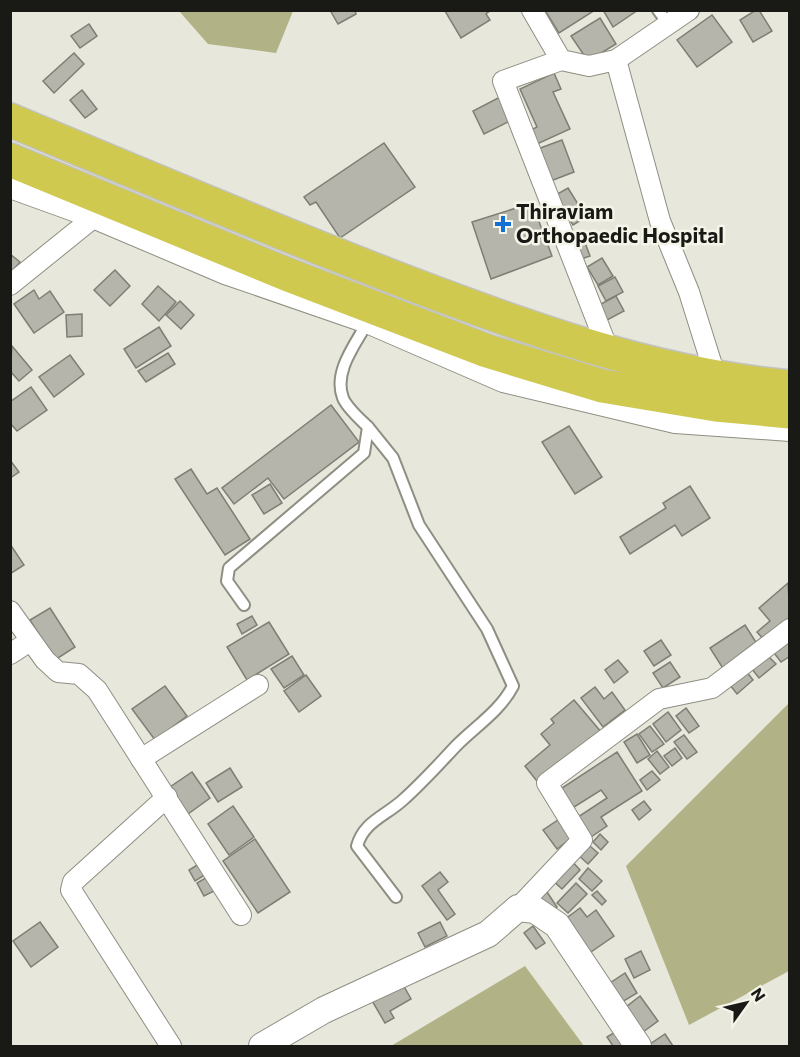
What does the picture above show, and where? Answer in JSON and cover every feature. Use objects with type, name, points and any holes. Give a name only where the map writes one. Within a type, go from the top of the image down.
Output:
[{"type":"highway","points":[[10,120],[309,245],[498,317],[609,352],[716,378],[789,387]]},
{"type":"highway","points":[[10,160],[285,274],[487,351],[602,386],[716,405],[789,412]]},
{"type":"street","points":[[532,10],[561,60]]},
{"type":"street","points":[[609,352],[503,81],[561,60],[589,66],[616,60],[664,18],[689,10]]},
{"type":"street","points":[[616,60],[660,221],[689,292],[716,378]]},
{"type":"street","points":[[10,188],[93,218],[225,274],[367,323],[503,382],[594,406],[675,423],[789,431]]},
{"type":"street","points":[[10,285],[93,218]]},
{"type":"street","points":[[10,611],[30,641],[58,672],[78,675],[97,690],[241,915]]},
{"type":"street","points":[[262,1047],[324,1010],[488,934],[518,908],[582,840],[548,783],[658,699],[712,688],[789,629]]},
{"type":"street","points":[[10,654],[30,641]]},
{"type":"street","points":[[141,759],[258,685]]},
{"type":"street","points":[[167,797],[73,882],[71,890],[171,1047]]},
{"type":"street","points":[[518,908],[535,910],[557,925],[638,1047]]},
{"type":"lane","points":[[367,323],[342,370],[340,385],[344,400],[393,458],[419,525],[487,629],[513,686],[505,701],[456,745],[428,777],[361,833],[357,846],[396,897]]},
{"type":"lane","points":[[244,606],[227,581],[229,568],[364,453],[368,428]]},
{"type":"shaded area","points":[[179,11],[293,11],[276,53],[208,44]]},
{"type":"shaded area","points":[[789,703],[789,971],[689,1025],[626,866]]},
{"type":"shaded area","points":[[525,966],[584,1046],[391,1046]]},
{"type":"building","points":[[330,10],[355,10],[356,14],[338,24]]},
{"type":"building","points":[[491,10],[486,14],[490,20],[461,38],[445,11]]},
{"type":"building","points":[[549,10],[591,10],[592,12],[559,33],[546,12]]},
{"type":"building","points":[[603,10],[638,10],[613,27]]},
{"type":"building","points":[[759,10],[772,31],[753,42],[740,20]]},
{"type":"building","points":[[712,15],[732,42],[697,67],[677,40]]},
{"type":"building","points":[[600,18],[616,44],[588,61],[571,36]]},
{"type":"building","points":[[89,24],[97,36],[80,48],[71,36]]},
{"type":"building","points":[[74,53],[84,64],[54,93],[43,81]]},
{"type":"building","points":[[554,73],[561,89],[553,92],[570,129],[537,144],[531,130],[537,127],[520,89]]},
{"type":"building","points":[[82,90],[97,109],[85,118],[70,100]]},
{"type":"building","points":[[500,97],[512,120],[484,134],[473,111]]},
{"type":"building","points":[[562,140],[574,172],[548,182],[535,150]]},
{"type":"building","points":[[384,143],[415,187],[340,238],[316,202],[310,205],[304,197]]},
{"type":"building","points":[[568,188],[586,217],[573,225],[554,196]]},
{"type":"building","points":[[532,203],[552,256],[491,279],[472,222]]},
{"type":"building","points":[[584,240],[590,256],[581,259],[576,242]]},
{"type":"building","points":[[10,254],[20,262],[10,274]]},
{"type":"building","points":[[602,258],[613,276],[598,285],[587,267]]},
{"type":"building","points":[[115,270],[130,286],[110,306],[94,290]]},
{"type":"building","points":[[615,277],[623,292],[606,301],[598,286]]},
{"type":"building","points":[[158,286],[176,302],[159,321],[142,304]]},
{"type":"building","points":[[34,290],[39,299],[50,291],[64,312],[34,333],[14,304]]},
{"type":"building","points":[[616,296],[624,311],[607,320],[599,305]]},
{"type":"building","points":[[180,301],[194,315],[181,329],[166,315]]},
{"type":"building","points":[[82,314],[82,336],[67,337],[66,315]]},
{"type":"building","points":[[159,327],[171,346],[136,368],[124,349]]},
{"type":"building","points":[[12,346],[32,370],[19,381],[10,371]]},
{"type":"building","points":[[168,353],[175,364],[146,382],[138,371]]},
{"type":"building","points":[[70,355],[84,374],[54,397],[39,377]]},
{"type":"building","points":[[31,387],[47,410],[17,431],[10,423],[10,402]]},
{"type":"building","points":[[331,405],[359,442],[284,499],[268,478],[234,504],[222,488]]},
{"type":"building","points":[[569,426],[602,477],[575,494],[542,442]]},
{"type":"building","points":[[10,460],[19,472],[10,478]]},
{"type":"building","points":[[191,469],[207,494],[217,488],[250,539],[225,555],[175,479]]},
{"type":"building","points":[[270,484],[282,503],[264,514],[252,495]]},
{"type":"building","points":[[690,486],[710,518],[682,536],[675,525],[630,554],[620,537],[666,508],[663,503]]},
{"type":"building","points":[[10,544],[24,565],[10,574]]},
{"type":"building","points":[[788,583],[790,621],[765,641],[757,632],[770,621],[759,608]]},
{"type":"building","points":[[50,608],[75,647],[55,660],[30,620]]},
{"type":"building","points":[[252,616],[257,625],[242,634],[237,624]]},
{"type":"building","points":[[269,622],[289,654],[247,680],[227,647]]},
{"type":"building","points":[[745,625],[759,647],[724,670],[710,648]]},
{"type":"building","points":[[790,636],[790,656],[781,662],[771,649]]},
{"type":"building","points":[[661,640],[671,655],[654,666],[644,651]]},
{"type":"building","points":[[292,656],[304,675],[284,688],[271,669]]},
{"type":"building","points":[[768,656],[776,664],[759,678],[752,669]]},
{"type":"building","points":[[618,660],[628,672],[614,683],[605,670]]},
{"type":"building","points":[[670,662],[680,677],[663,688],[653,673]]},
{"type":"building","points":[[746,671],[753,680],[737,694],[730,685]]},
{"type":"building","points":[[306,675],[321,696],[299,712],[284,691]]},
{"type":"building","points":[[165,686],[187,716],[155,740],[132,709]]},
{"type":"building","points":[[595,687],[604,699],[612,692],[625,710],[603,727],[581,698]]},
{"type":"building","points":[[574,700],[602,733],[540,785],[525,766],[550,745],[541,734],[554,723],[551,719]]},
{"type":"building","points":[[686,708],[699,726],[689,733],[676,716]]},
{"type":"building","points":[[668,712],[681,730],[666,742],[653,724]]},
{"type":"building","points":[[650,726],[664,744],[652,752],[639,734]]},
{"type":"building","points":[[637,734],[650,755],[637,763],[624,742]]},
{"type":"building","points":[[684,735],[697,752],[687,759],[674,742]]},
{"type":"building","points":[[675,748],[682,758],[672,766],[664,756]]},
{"type":"building","points":[[657,751],[669,767],[660,774],[648,759]]},
{"type":"building","points":[[617,752],[642,791],[601,817],[607,826],[591,837],[578,817],[607,798],[601,790],[571,809],[559,790]]},
{"type":"building","points":[[230,768],[242,787],[218,802],[206,783]]},
{"type":"building","points":[[652,771],[660,780],[647,790],[640,780]]},
{"type":"building","points":[[192,772],[210,798],[188,814],[170,787]]},
{"type":"building","points":[[644,801],[651,810],[639,820],[632,810]]},
{"type":"building","points":[[233,806],[254,837],[229,855],[208,824]]},
{"type":"building","points":[[561,818],[574,836],[557,849],[543,830]]},
{"type":"building","points":[[600,834],[608,842],[601,850],[593,842]]},
{"type":"building","points":[[255,839],[290,892],[258,913],[223,861]]},
{"type":"building","points":[[584,841],[598,853],[588,864],[575,852]]},
{"type":"building","points":[[570,859],[580,870],[562,889],[551,879]]},
{"type":"building","points":[[202,862],[208,873],[195,881],[189,870]]},
{"type":"building","points":[[588,868],[602,881],[592,891],[579,879]]},
{"type":"building","points":[[440,872],[448,882],[438,890],[455,914],[447,920],[422,886]]},
{"type":"building","points":[[209,876],[216,890],[204,896],[197,883]]},
{"type":"building","points":[[576,883],[587,894],[568,913],[557,903]]},
{"type":"building","points":[[545,889],[557,907],[546,914],[534,896]]},
{"type":"building","points":[[597,891],[606,901],[602,905],[592,895]]},
{"type":"building","points":[[580,908],[587,917],[596,910],[614,936],[588,954],[564,920]]},
{"type":"building","points":[[40,922],[58,947],[31,967],[13,941]]},
{"type":"building","points":[[440,922],[447,936],[425,947],[418,933]]},
{"type":"building","points":[[533,926],[545,943],[536,949],[524,933]]},
{"type":"building","points":[[641,951],[650,970],[634,978],[625,959]]},
{"type":"building","points":[[625,973],[637,993],[622,1002],[610,983]]},
{"type":"building","points":[[401,981],[411,999],[390,1011],[394,1018],[385,1023],[371,999]]},
{"type":"building","points":[[640,996],[658,1021],[643,1032],[626,1007]]},
{"type":"building","points":[[620,1029],[630,1046],[613,1046],[607,1037]]},
{"type":"building","points":[[665,1034],[673,1046],[647,1046]]},
{"type":"place","name":"Thiraviam Orthopaedic Hospital","points":[[503,224]]}]
